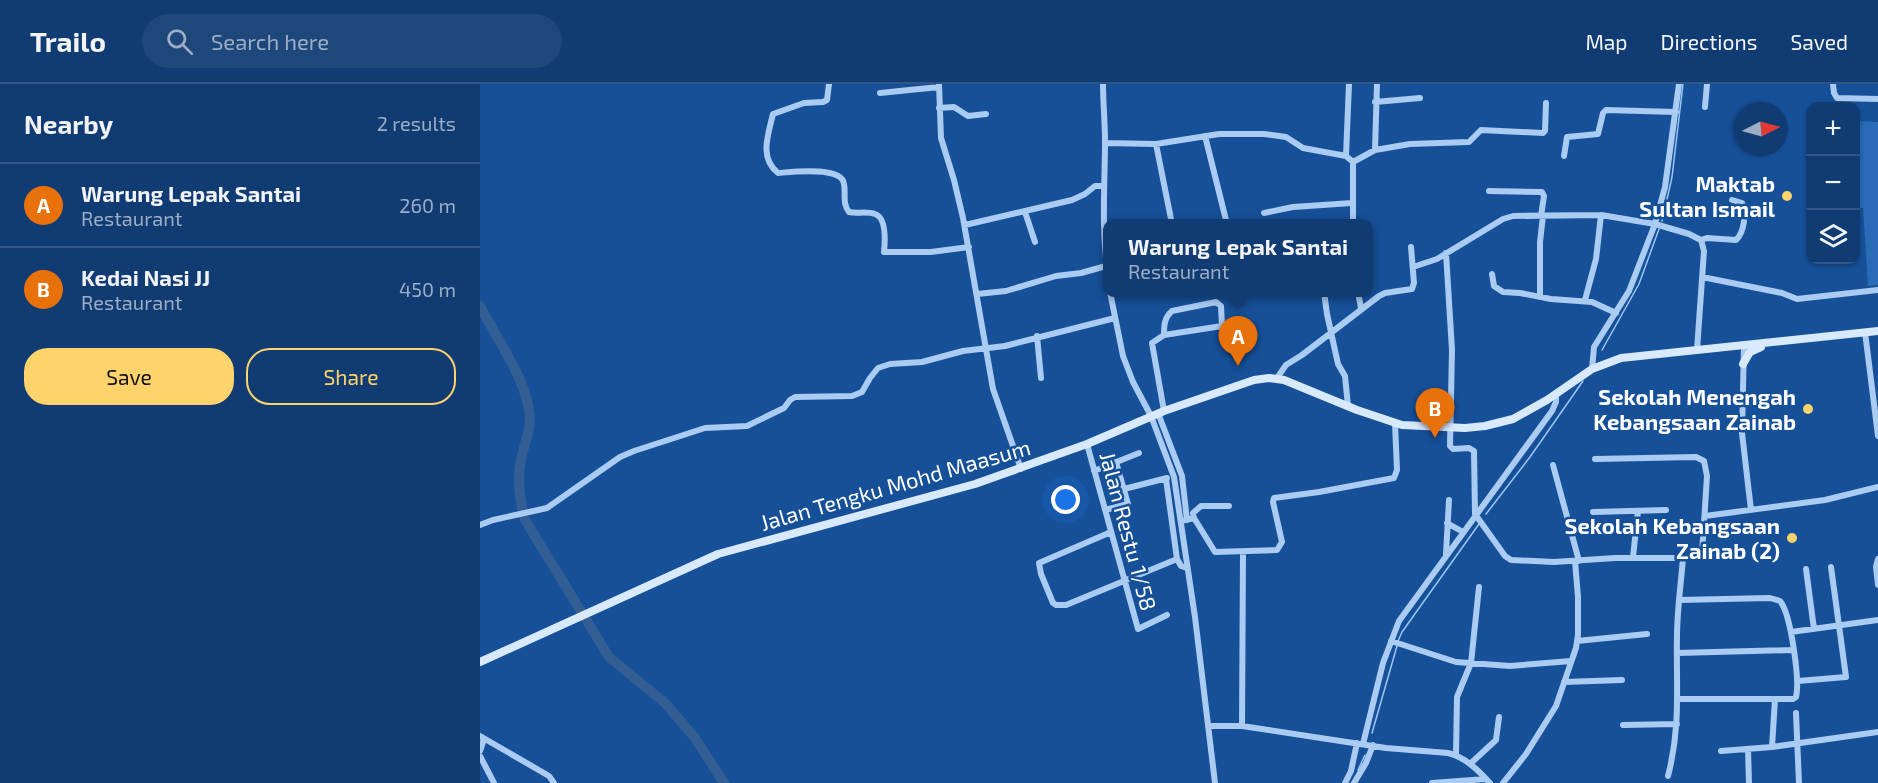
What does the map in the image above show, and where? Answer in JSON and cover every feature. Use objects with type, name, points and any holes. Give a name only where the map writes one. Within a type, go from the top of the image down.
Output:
[{"type":"main road","name":"Jalan Tengku Mohd Maasum","points":[[480,662],[718,554],[942,494],[1021,469],[1158,414],[1254,380],[1277,378],[1395,423],[1415,427],[1485,426],[1505,422],[1530,411],[1592,369],[1621,358],[1878,331]]},
{"type":"main road","points":[[1743,364],[1750,352],[1773,343]]},
{"type":"street","points":[[829,84],[827,100],[804,104],[773,114],[766,141],[770,165],[778,173],[808,171],[841,176],[845,185],[845,207],[849,212],[873,213],[879,217],[884,230],[884,252],[931,252],[969,247]]},
{"type":"street","points":[[1103,84],[1105,219]]},
{"type":"street","points":[[1346,156],[1349,84]]},
{"type":"street","points":[[1375,150],[1377,84]]},
{"type":"street","points":[[1592,369],[1594,347],[1629,291],[1655,224],[1665,187],[1679,84]]},
{"type":"street","points":[[1705,107],[1707,84]]},
{"type":"street","points":[[1833,84],[1837,98],[1878,99]]},
{"type":"street","points":[[880,93],[939,85],[943,147],[954,180],[969,247],[993,389],[1021,469]]},
{"type":"street","points":[[1375,102],[1420,98]]},
{"type":"street","points":[[1353,162],[1375,150],[1408,144],[1469,142],[1481,130],[1543,133],[1546,103]]},
{"type":"street","points":[[939,108],[954,107],[968,116],[986,114]]},
{"type":"street","points":[[1564,156],[1567,137],[1598,134],[1603,112],[1606,110],[1676,112]]},
{"type":"street","points":[[1105,143],[1156,144],[1205,136],[1254,134],[1287,137],[1303,148],[1346,156],[1353,162]]},
{"type":"street","points":[[1205,136],[1226,219]]},
{"type":"street","points":[[1156,144],[1171,219]]},
{"type":"street","points":[[1353,162],[1353,219]]},
{"type":"street","points":[[964,225],[1072,200],[1095,186],[1104,186]]},
{"type":"street","points":[[1489,191],[1542,192],[1544,196],[1540,242],[1540,297]]},
{"type":"street","points":[[1413,267],[1432,261],[1503,219],[1513,216],[1601,215],[1655,224],[1701,240],[1707,238],[1734,241],[1739,238],[1744,206],[1742,202],[1732,200]]},
{"type":"street","points":[[1264,213],[1293,207],[1352,202]]},
{"type":"street","points":[[1025,212],[1035,242]]},
{"type":"street","points":[[1585,300],[1596,260],[1601,215]]},
{"type":"street","points":[[1696,350],[1704,251],[1701,240]]},
{"type":"street","points":[[1277,378],[1286,365],[1360,308],[1385,293],[1412,289],[1414,284],[1411,247]]},
{"type":"street","points":[[1446,253],[1452,350],[1451,448],[1470,448],[1474,453],[1475,514],[1505,556],[1511,560],[1554,562],[1634,557],[1695,558],[1702,554],[1707,472],[1701,458],[1595,459]]},
{"type":"street","points":[[977,294],[1006,291],[1056,276],[1103,270]]},
{"type":"street","points":[[1492,274],[1494,286],[1499,291],[1585,300],[1605,306],[1616,313]]},
{"type":"street","points":[[1702,277],[1782,293],[1797,299],[1878,290]]},
{"type":"street","points":[[1111,297],[1123,356],[1133,382],[1158,414],[1182,476],[1187,520],[1187,568],[1215,783]]},
{"type":"street","points":[[1325,297],[1338,364],[1345,375],[1348,406]]},
{"type":"street","points":[[1359,297],[1360,308]]},
{"type":"street","points":[[1164,335],[1164,324],[1168,314],[1172,311],[1216,302],[1221,306],[1222,326],[1164,335],[1152,343],[1158,414],[1174,477],[1187,520],[1212,551],[1219,553],[1277,550],[1282,542],[1274,498],[1394,478],[1398,470],[1395,423]]},
{"type":"street","points":[[480,525],[547,508],[620,457],[634,451],[705,428],[747,426],[757,423],[784,408],[790,399],[852,396],[862,392],[878,368],[890,364],[922,362],[963,351],[1005,346],[1036,336],[1115,318]]},
{"type":"street","points":[[1865,332],[1878,436]]},
{"type":"street","points":[[1036,336],[1041,378]]},
{"type":"street","points":[[1744,346],[1742,433],[1750,510]]},
{"type":"street","points":[[1345,783],[1360,743],[1383,663],[1395,642],[1400,621],[1475,514],[1552,411],[1556,402],[1556,393]]},
{"type":"street","name":"Jalan Restu 1/58","points":[[1087,444],[1138,629],[1167,615]]},
{"type":"street","points":[[1094,471],[1139,453]]},
{"type":"street","points":[[1105,510],[1128,504],[1116,462]]},
{"type":"street","points":[[1503,783],[1526,754],[1556,706],[1577,641],[1577,561],[1553,465]]},
{"type":"street","points":[[1124,489],[1174,477]]},
{"type":"street","points":[[1166,479],[1178,559],[1181,566],[1187,568]]},
{"type":"street","points":[[1705,516],[1825,500],[1878,487]]},
{"type":"street","points":[[1446,555],[1449,500]]},
{"type":"street","points":[[1187,520],[1201,506],[1229,506]]},
{"type":"street","points":[[1593,512],[1666,510]]},
{"type":"street","points":[[1634,557],[1638,511]]},
{"type":"street","points":[[1447,523],[1463,532]]},
{"type":"street","points":[[1111,532],[1039,563],[1053,603],[1066,605],[1178,559]]},
{"type":"street","points":[[1242,726],[1243,552]]},
{"type":"street","points":[[1668,776],[1676,746],[1679,600],[1683,558]]},
{"type":"street","points":[[1878,559],[1876,567],[1878,585]]},
{"type":"street","points":[[1798,681],[1846,677],[1831,567]]},
{"type":"street","points":[[1806,569],[1814,629]]},
{"type":"street","points":[[1456,755],[1457,697],[1471,663],[1479,587]]},
{"type":"street","points":[[1678,699],[1792,699],[1796,697],[1798,681],[1791,632],[1784,606],[1776,599],[1679,600]]},
{"type":"street","points":[[1791,632],[1878,620]]},
{"type":"street","points":[[1577,641],[1647,634]]},
{"type":"street","points":[[1395,642],[1450,661],[1510,666],[1571,661]]},
{"type":"street","points":[[1677,654],[1793,650]]},
{"type":"street","points":[[1564,682],[1622,680]]},
{"type":"street","points":[[1772,747],[1775,699]]},
{"type":"street","points":[[1796,713],[1799,783]]},
{"type":"street","points":[[1470,764],[1496,740],[1498,717]]},
{"type":"street","points":[[1623,725],[1677,724]]},
{"type":"street","points":[[1209,726],[1242,726],[1456,755],[1470,764],[1488,781]]},
{"type":"street","points":[[1721,751],[1797,744],[1878,732]]},
{"type":"street","points":[[480,751],[482,737],[549,776],[554,783]]},
{"type":"street","points":[[1354,783],[1373,745]]},
{"type":"street","points":[[1748,749],[1749,783]]},
{"type":"street","points":[[480,756],[494,783]]},
{"type":"street","points":[[1432,783],[1488,781]]},
{"type":"shaded area","points":[[1860,121],[1878,122],[1878,285],[1868,286],[1863,208],[1860,208]]},
{"type":"waterway","points":[[1662,221],[1672,177],[1683,84]]},
{"type":"waterway","points":[[1602,350],[1639,284],[1659,229]]},
{"type":"waterway","points":[[480,306],[518,376],[528,406],[530,425],[519,475],[520,498],[525,520],[609,657],[665,703],[695,738],[724,783]]},
{"type":"waterway","points":[[1486,514],[1530,457],[1583,381]]},
{"type":"waterway","points":[[1398,641],[1402,632],[1479,524]]},
{"type":"waterway","points":[[1372,733],[1397,646]]},
{"type":"waterway","points":[[1358,770],[1365,755]]},
{"type":"place","name":"Maktab Sultan Ismail","points":[[1787,196]]},
{"type":"place","name":"Warung Lepak Santai","points":[[1238,366]]},
{"type":"place","name":"Sekolah Menengah Kebangsaan Zainab","points":[[1808,409]]},
{"type":"place","name":"Kedai Nasi JJ","points":[[1435,438]]},
{"type":"place","name":"Sekolah Kebangsaan Zainab (2)","points":[[1792,538]]}]
